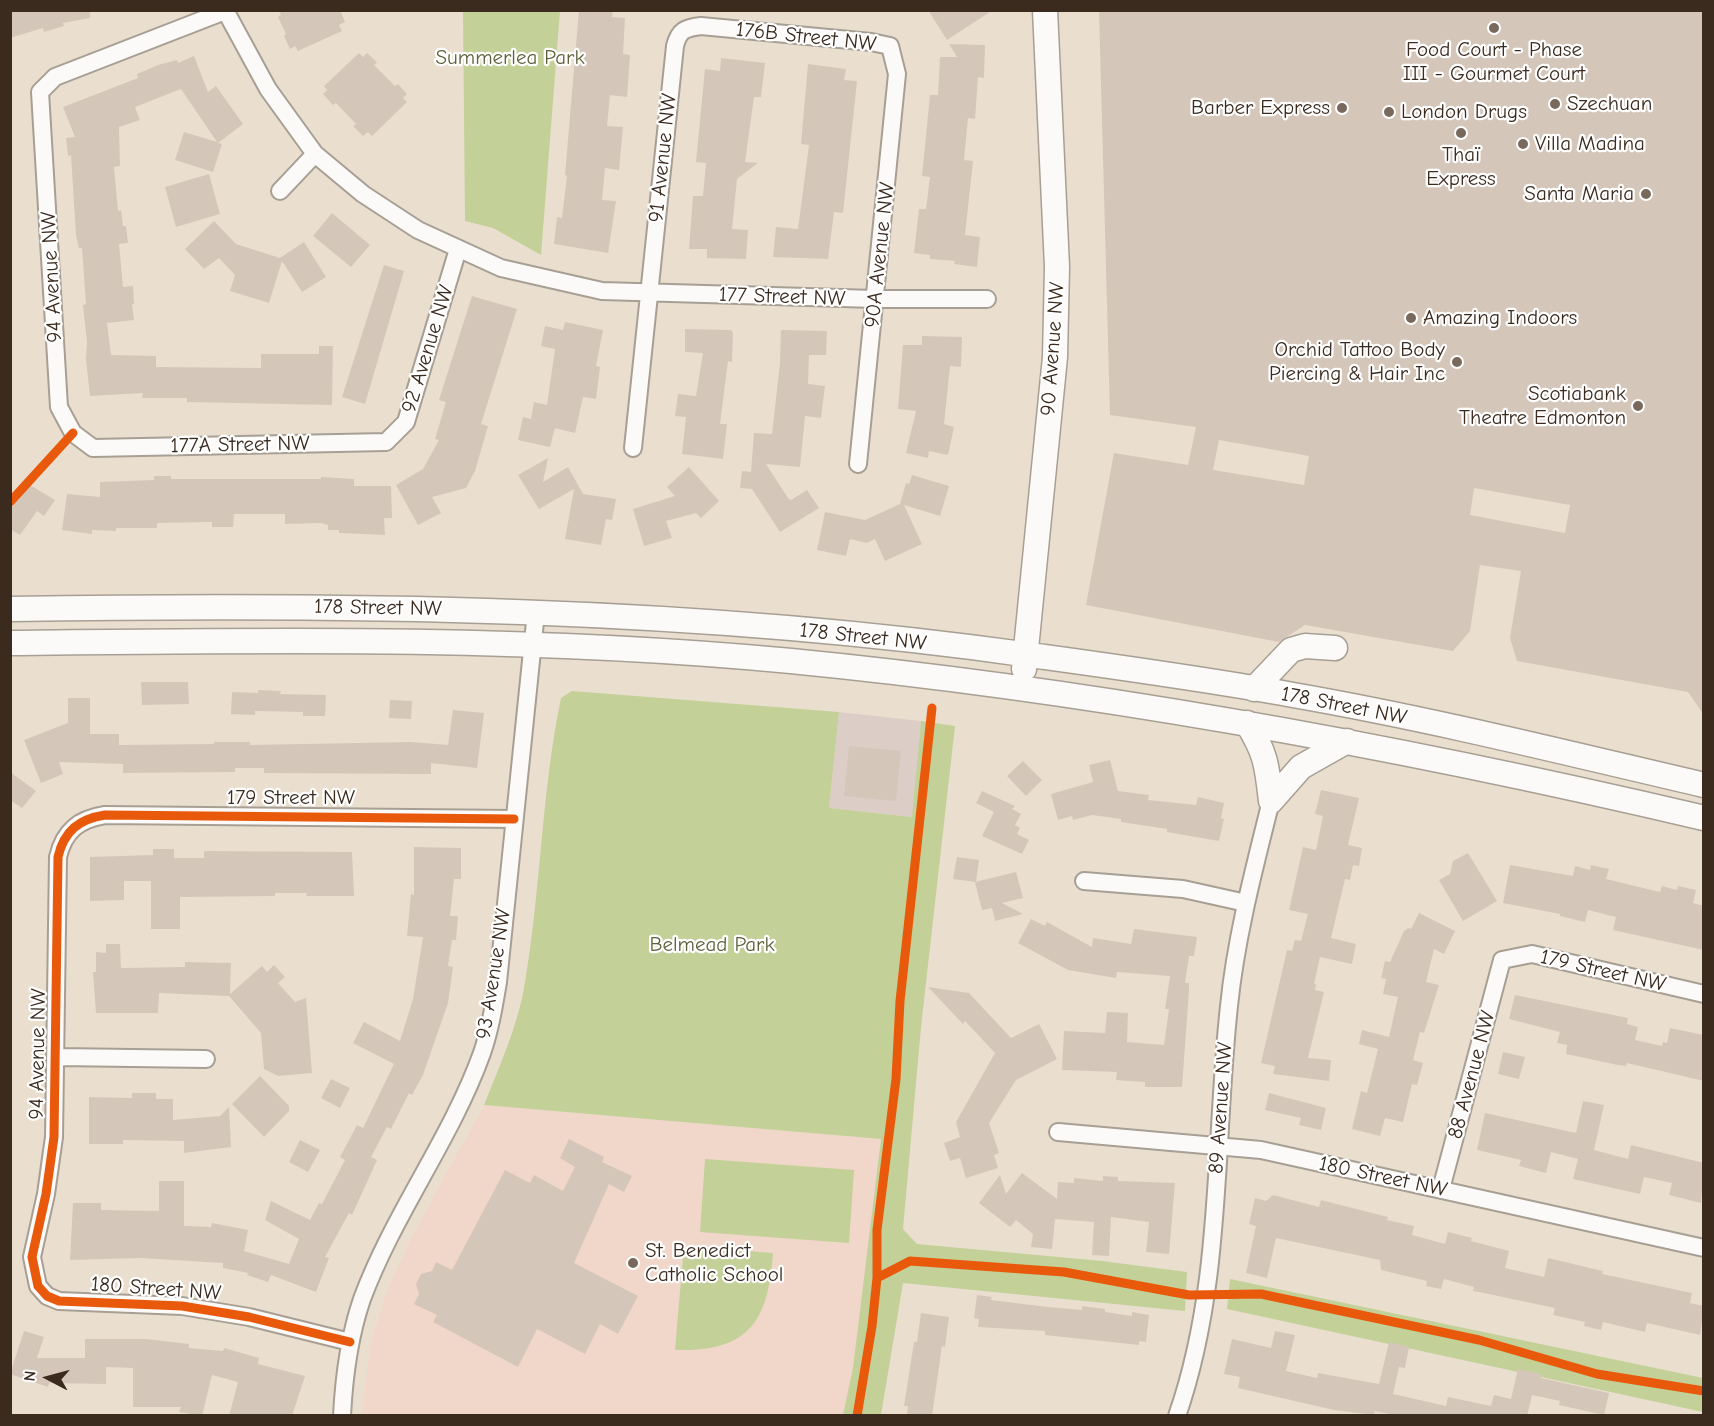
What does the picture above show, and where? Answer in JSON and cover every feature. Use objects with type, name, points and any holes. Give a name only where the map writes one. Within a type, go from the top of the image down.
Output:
[{"type":"main road","name":"90 Avenue NW","points":[[1022,687],[1055,357],[1057,305],[1045,10]]},
{"type":"main road","name":"178 Street NW","points":[[10,609],[262,606],[536,612],[790,629],[1025,654],[1254,689],[1420,721],[1704,785]]},
{"type":"main road","name":"178 Street NW","points":[[10,642],[261,639],[533,644],[788,661],[1022,687],[1247,723],[1347,741],[1704,818]]},
{"type":"main road","points":[[1254,689],[1291,650],[1305,646],[1335,648]]},
{"type":"main road","points":[[1247,723],[1261,746],[1269,769],[1271,801]]},
{"type":"main road","points":[[1271,801],[1301,767],[1347,741]]},
{"type":"street","name":"94 Avenue NW","points":[[93,447],[73,433],[59,407],[40,92],[55,77],[225,11]]},
{"type":"street","points":[[225,11],[268,89],[315,154],[280,191]]},
{"type":"street","name":"176B Street NW","points":[[686,27],[701,26],[890,46]]},
{"type":"street","name":"91 Avenue NW","points":[[649,292],[675,46],[678,33],[686,27]]},
{"type":"street","name":"90A Avenue NW","points":[[858,464],[897,74],[890,46]]},
{"type":"street","name":"177 Street NW","points":[[315,154],[363,195],[418,230],[501,268],[555,282],[602,291],[875,299],[987,298]]},
{"type":"street","name":"92 Avenue NW","points":[[386,442],[406,422],[458,249]]},
{"type":"street","points":[[633,448],[649,292]]},
{"type":"street","name":"177A Street NW","points":[[93,447],[386,442]]},
{"type":"street","name":"93 Avenue NW","points":[[342,1416],[350,1342],[362,1300],[377,1265],[461,1102],[482,1051],[498,982],[536,612]]},
{"type":"street","name":"89 Avenue NW","points":[[1177,1416],[1194,1360],[1208,1294],[1229,1006],[1246,903],[1271,801]]},
{"type":"street","name":"179 Street NW","points":[[71,828],[88,819],[105,815],[514,819]]},
{"type":"street","name":"94 Avenue NW","points":[[35,1281],[32,1257],[51,1165],[58,1057],[58,857],[61,845],[71,828]]},
{"type":"street","points":[[1084,880],[1183,889],[1246,903]]},
{"type":"street","name":"179 Street NW","points":[[1503,960],[1532,954],[1704,994]]},
{"type":"street","name":"88 Avenue NW","points":[[1441,1189],[1503,960]]},
{"type":"street","name":"94 Avenue NW","points":[[58,1057],[207,1059]]},
{"type":"street","name":"180 Street NW","points":[[1058,1132],[1262,1150],[1704,1248]]},
{"type":"street","name":"180 Street NW","points":[[35,1281],[47,1296],[58,1300],[160,1303],[193,1307],[249,1317],[350,1342]]},
{"type":"shaded area","points":[[839,712],[921,721],[913,817],[829,808]]},
{"type":"shaded area","name":"St. Benedict Catholic School","points":[[484,1105],[881,1139],[853,1368],[843,1415],[362,1416],[371,1342],[387,1291],[412,1236]]},
{"type":"green space","name":"Summerlea Park","points":[[463,11],[560,11],[541,255],[493,228],[465,221]]},
{"type":"green space","name":"Belmead Park","points":[[572,691],[839,712],[829,808],[912,817],[921,721],[955,726],[921,1027],[903,1229],[917,1244],[1102,1261],[1187,1272],[1185,1311],[903,1283],[881,1415],[843,1415],[853,1368],[881,1139],[484,1105],[507,1047],[521,1003],[530,952],[554,734],[561,698]]},
{"type":"green space","points":[[705,1159],[854,1170],[849,1243],[700,1232]]},
{"type":"green space","points":[[694,1247],[773,1253],[770,1277],[766,1298],[759,1315],[750,1328],[737,1339],[720,1346],[675,1350],[683,1257]]},
{"type":"green space","points":[[1230,1279],[1703,1378],[1703,1412],[1227,1309]]},
{"type":"building","points":[[10,10],[90,10],[90,18],[63,23],[64,26],[44,32],[43,28],[10,38]]},
{"type":"building","points":[[278,10],[340,10],[345,22],[339,25],[342,31],[298,51],[295,46],[290,49],[278,17],[281,15]]},
{"type":"building","points":[[579,10],[613,10],[612,17],[625,18],[623,54],[630,55],[627,97],[610,95],[607,126],[623,127],[619,170],[605,168],[602,200],[616,201],[608,253],[554,244],[557,217],[562,218],[567,176],[565,175]]},
{"type":"building","points":[[928,10],[993,10],[947,40]]},
{"type":"building","points":[[1099,10],[1704,10],[1704,715],[1688,692],[1517,661],[1510,638],[1521,571],[1480,565],[1470,631],[1453,651],[1305,625],[1279,642],[1086,605],[1114,453],[1188,465],[1196,427],[1110,415]],"holes":[[[1219,440],[1309,456],[1304,485],[1213,470]],[[1474,488],[1570,505],[1565,533],[1470,515]]]},
{"type":"building","points":[[949,44],[985,45],[984,78],[978,77],[975,119],[968,118],[964,160],[973,161],[965,235],[980,237],[977,267],[954,264],[955,261],[930,259],[930,255],[914,253],[919,209],[926,209],[930,177],[922,176],[930,95],[938,95],[940,57],[957,57]]},
{"type":"building","points":[[359,53],[363,57],[367,53],[377,62],[374,65],[395,86],[398,84],[407,94],[403,98],[407,102],[372,136],[368,132],[363,136],[353,126],[356,124],[336,103],[333,105],[323,94],[327,90],[324,86]]},
{"type":"building","points":[[194,56],[208,92],[216,86],[243,124],[218,143],[222,144],[213,172],[175,160],[184,132],[217,142],[181,89],[135,107],[140,120],[119,127],[120,166],[114,167],[118,211],[121,210],[128,243],[119,244],[123,287],[133,286],[134,320],[107,323],[111,355],[156,356],[156,367],[261,368],[261,354],[319,354],[319,346],[333,346],[332,405],[187,402],[187,398],[142,398],[143,393],[90,396],[83,305],[86,304],[82,248],[79,248],[76,235],[71,155],[68,156],[66,138],[75,137],[63,107],[138,78],[137,74],[158,65],[177,60],[178,63]]},
{"type":"building","points":[[721,58],[765,63],[761,97],[754,97],[745,162],[758,163],[737,179],[732,229],[748,230],[746,259],[707,258],[707,249],[689,249],[693,196],[703,196],[706,163],[696,162],[705,69],[720,71]]},
{"type":"building","points":[[808,64],[846,69],[844,80],[857,81],[843,213],[834,212],[828,259],[773,257],[776,227],[798,229],[809,145],[801,144]]},
{"type":"building","points":[[209,174],[220,214],[176,227],[165,187]]},
{"type":"building","points":[[332,213],[370,245],[351,267],[313,236]]},
{"type":"building","points":[[214,221],[236,244],[280,258],[304,242],[326,277],[302,292],[282,261],[269,303],[230,291],[235,275],[219,258],[204,269],[185,249]]},
{"type":"building","points":[[384,265],[404,271],[365,404],[342,397]]},
{"type":"building","points":[[472,296],[517,309],[481,424],[488,426],[475,471],[466,488],[432,497],[441,513],[418,525],[396,485],[423,469],[439,440],[435,439],[446,402],[439,400]]},
{"type":"building","points":[[565,322],[603,330],[596,366],[600,367],[596,399],[583,397],[575,433],[555,428],[550,447],[518,440],[523,417],[531,419],[534,402],[547,405],[555,349],[541,346],[545,326],[563,330]]},
{"type":"building","points":[[685,329],[731,330],[733,333],[732,362],[728,361],[720,424],[727,424],[723,459],[682,454],[686,417],[675,416],[678,394],[696,396],[703,353],[685,352]]},
{"type":"building","points":[[781,330],[827,331],[826,355],[809,355],[808,384],[825,386],[821,418],[805,416],[800,467],[766,464],[788,498],[791,500],[807,490],[819,508],[780,532],[752,489],[740,488],[742,471],[751,472],[754,433],[772,434],[780,363]]},
{"type":"building","points":[[922,336],[962,337],[961,367],[950,366],[944,424],[954,427],[948,455],[929,451],[928,458],[906,453],[916,411],[898,409],[903,345],[922,345]]},
{"type":"building","points":[[548,458],[543,482],[568,467],[583,494],[616,499],[612,520],[606,519],[601,545],[565,539],[574,489],[539,509],[518,475]]},
{"type":"building","points":[[689,467],[719,501],[701,518],[696,513],[666,521],[672,538],[644,546],[633,509],[675,496],[667,487]]},
{"type":"building","points":[[912,475],[949,486],[940,516],[904,505],[922,544],[885,561],[875,539],[867,543],[850,539],[846,556],[817,550],[825,512],[865,520],[900,504],[906,483],[909,484]]},
{"type":"building","points":[[154,476],[171,476],[171,479],[321,479],[321,477],[354,479],[354,486],[391,486],[392,518],[384,518],[385,535],[339,533],[339,530],[328,530],[328,525],[321,523],[285,524],[285,514],[234,514],[233,527],[212,527],[212,522],[157,523],[157,528],[92,530],[92,534],[62,530],[67,494],[100,497],[100,482],[154,480]]},
{"type":"building","points":[[28,484],[55,500],[44,516],[37,511],[20,535],[10,529],[10,510]]},
{"type":"building","points":[[141,682],[188,682],[189,704],[142,705]]},
{"type":"building","points":[[258,690],[281,691],[280,694],[326,695],[325,716],[303,716],[303,712],[255,711],[255,715],[231,714],[232,692],[258,693]]},
{"type":"building","points":[[68,698],[90,698],[90,734],[119,734],[119,745],[214,744],[214,742],[250,742],[250,745],[411,742],[448,745],[453,710],[484,713],[477,768],[431,763],[431,774],[264,773],[264,768],[235,768],[235,772],[123,773],[123,764],[59,762],[63,774],[41,783],[24,740],[68,723]]},
{"type":"building","points":[[390,700],[412,701],[411,719],[389,718]]},
{"type":"building","points":[[849,746],[901,751],[896,801],[844,796]]},
{"type":"building","points":[[1110,760],[1118,791],[1149,795],[1148,800],[1196,805],[1198,797],[1224,803],[1221,818],[1224,819],[1219,841],[1167,832],[1167,829],[1121,822],[1121,819],[1092,815],[1073,820],[1072,816],[1058,820],[1051,794],[1093,782],[1089,765]]},
{"type":"building","points":[[1023,761],[1042,780],[1026,796],[1007,776]]},
{"type":"building","points":[[10,772],[36,791],[22,808],[10,800]]},
{"type":"building","points":[[1321,790],[1359,798],[1348,845],[1362,848],[1359,866],[1353,865],[1350,880],[1345,879],[1331,938],[1356,944],[1352,964],[1320,957],[1314,984],[1316,984],[1315,990],[1324,992],[1308,1058],[1331,1060],[1329,1081],[1273,1074],[1275,1066],[1261,1063],[1287,950],[1292,951],[1295,940],[1301,941],[1308,914],[1289,910],[1303,847],[1316,850],[1323,816],[1315,814]]},
{"type":"building","points":[[982,791],[1015,806],[1012,809],[1021,814],[1015,825],[1020,828],[1017,834],[1029,840],[1022,854],[982,836],[994,812],[976,803]]},
{"type":"building","points":[[414,847],[461,848],[461,879],[454,879],[450,916],[458,916],[456,940],[452,940],[448,966],[453,967],[448,1003],[423,1075],[412,1095],[409,1093],[391,1129],[387,1127],[371,1157],[377,1160],[352,1215],[349,1213],[325,1257],[329,1258],[316,1292],[271,1275],[268,1282],[247,1275],[248,1273],[223,1268],[223,1263],[140,1258],[70,1260],[73,1203],[101,1203],[101,1210],[159,1211],[159,1181],[184,1181],[184,1226],[211,1227],[212,1223],[248,1230],[244,1251],[289,1264],[299,1239],[265,1220],[271,1201],[310,1220],[319,1203],[322,1204],[345,1160],[340,1157],[357,1125],[363,1128],[394,1064],[353,1043],[364,1022],[400,1041],[413,999],[423,937],[407,936],[411,894],[414,895]]},
{"type":"building","points":[[153,849],[174,849],[174,858],[204,858],[204,851],[352,852],[354,896],[306,896],[307,893],[275,893],[275,896],[180,897],[180,929],[151,929],[151,881],[124,881],[124,900],[90,901],[90,857],[153,855]]},
{"type":"building","points":[[1468,853],[1497,901],[1463,921],[1439,880],[1450,874],[1453,861]]},
{"type":"building","points":[[957,857],[979,860],[976,882],[953,879]]},
{"type":"building","points":[[1510,865],[1573,876],[1575,866],[1590,870],[1591,865],[1609,869],[1606,879],[1660,892],[1662,886],[1677,890],[1678,886],[1696,890],[1693,903],[1704,906],[1704,950],[1613,930],[1616,917],[1588,910],[1585,922],[1560,916],[1560,914],[1503,903]]},
{"type":"building","points":[[1016,872],[1023,898],[1002,903],[1023,914],[995,921],[992,908],[982,910],[975,882]]},
{"type":"building","points":[[1419,913],[1455,931],[1444,954],[1434,949],[1426,982],[1439,985],[1424,1033],[1420,1032],[1413,1060],[1423,1063],[1417,1085],[1412,1084],[1403,1122],[1385,1118],[1380,1136],[1352,1129],[1361,1091],[1367,1093],[1378,1049],[1359,1044],[1362,1030],[1389,1037],[1398,997],[1383,994],[1386,979],[1381,978],[1385,961],[1390,962],[1404,931],[1411,929]]},
{"type":"building","points":[[1031,919],[1045,926],[1047,922],[1092,947],[1093,938],[1131,944],[1134,929],[1197,937],[1194,956],[1189,956],[1185,983],[1189,983],[1189,990],[1182,1087],[1145,1087],[1145,1082],[1116,1080],[1117,1072],[1062,1070],[1064,1031],[1105,1033],[1107,1012],[1128,1013],[1127,1042],[1164,1045],[1169,1009],[1165,1009],[1170,976],[1117,972],[1116,978],[1068,970],[1018,943]]},
{"type":"building","points":[[106,944],[120,944],[121,968],[185,967],[185,962],[231,963],[230,994],[262,966],[267,972],[274,965],[285,977],[278,983],[295,1002],[306,998],[312,1073],[278,1076],[264,1069],[261,1033],[229,996],[159,993],[158,1013],[96,1013],[93,972],[96,972],[96,952],[106,953]]},
{"type":"building","points":[[928,987],[969,993],[1011,1038],[1039,1024],[1057,1059],[1016,1080],[989,1123],[999,1153],[994,1155],[998,1168],[966,1178],[960,1158],[950,1161],[944,1143],[960,1137],[956,1122],[995,1053]]},
{"type":"building","points":[[1515,995],[1628,1018],[1627,1024],[1638,1027],[1635,1040],[1662,1046],[1663,1042],[1667,1043],[1670,1028],[1704,1035],[1704,1081],[1627,1063],[1626,1066],[1618,1065],[1566,1054],[1567,1045],[1557,1043],[1560,1032],[1509,1019]]},
{"type":"building","points":[[1503,1052],[1525,1057],[1519,1079],[1498,1074]]},
{"type":"building","points":[[260,1076],[289,1106],[289,1111],[264,1137],[232,1104]]},
{"type":"building","points":[[331,1079],[350,1088],[340,1108],[321,1098]]},
{"type":"building","points":[[132,1093],[156,1093],[156,1099],[173,1099],[173,1120],[220,1116],[229,1107],[231,1147],[184,1153],[184,1141],[123,1140],[123,1144],[89,1144],[89,1097],[132,1098]]},
{"type":"building","points":[[1269,1093],[1326,1108],[1321,1130],[1299,1125],[1301,1118],[1265,1110]]},
{"type":"building","points":[[1583,1101],[1604,1105],[1594,1150],[1628,1159],[1631,1145],[1704,1163],[1701,1203],[1669,1195],[1672,1183],[1644,1177],[1640,1194],[1573,1179],[1578,1159],[1551,1152],[1546,1173],[1519,1166],[1521,1160],[1477,1150],[1485,1113],[1576,1133]]},
{"type":"building","points":[[569,1139],[604,1157],[602,1162],[632,1176],[624,1192],[609,1184],[574,1263],[638,1296],[618,1334],[600,1324],[585,1354],[537,1329],[518,1367],[433,1322],[437,1315],[414,1304],[419,1294],[416,1284],[421,1274],[432,1271],[436,1262],[452,1270],[505,1170],[530,1183],[534,1175],[563,1191],[575,1167],[560,1158]]},
{"type":"building","points":[[300,1140],[320,1150],[308,1172],[289,1162]]},
{"type":"building","points":[[1022,1173],[1057,1199],[1058,1182],[1074,1183],[1074,1178],[1103,1181],[1103,1176],[1118,1177],[1118,1181],[1175,1183],[1169,1254],[1146,1252],[1149,1222],[1111,1217],[1109,1256],[1092,1255],[1094,1222],[1055,1219],[1052,1249],[1031,1247],[1033,1234],[1016,1220],[1010,1227],[979,1203],[1000,1175],[1006,1194]]},
{"type":"building","points":[[1273,1195],[1319,1207],[1321,1200],[1388,1217],[1387,1220],[1414,1226],[1412,1235],[1445,1244],[1448,1232],[1472,1238],[1471,1241],[1509,1251],[1505,1268],[1544,1277],[1548,1258],[1603,1271],[1602,1274],[1692,1293],[1690,1303],[1704,1306],[1700,1335],[1647,1323],[1645,1332],[1603,1322],[1601,1330],[1584,1326],[1585,1322],[1553,1315],[1555,1308],[1473,1291],[1474,1287],[1444,1279],[1441,1289],[1426,1286],[1427,1281],[1381,1270],[1380,1260],[1276,1238],[1267,1278],[1246,1273],[1256,1226],[1249,1224],[1255,1198],[1266,1201]]},
{"type":"building","points":[[977,1295],[992,1297],[991,1300],[1048,1307],[1082,1310],[1082,1306],[1132,1316],[1132,1312],[1149,1315],[1146,1342],[1139,1341],[1139,1345],[1045,1335],[1045,1331],[978,1327],[979,1319],[974,1318]]},
{"type":"building","points":[[921,1313],[949,1317],[945,1347],[942,1346],[932,1416],[907,1416],[908,1406],[904,1406]]},
{"type":"building","points":[[24,1331],[44,1337],[37,1358],[85,1358],[85,1339],[146,1339],[189,1344],[189,1348],[223,1351],[224,1348],[259,1358],[258,1364],[305,1376],[292,1416],[229,1416],[238,1382],[212,1375],[202,1416],[179,1412],[181,1407],[133,1407],[133,1368],[106,1367],[106,1384],[49,1383],[48,1387],[10,1374]]},
{"type":"building","points":[[1275,1331],[1295,1335],[1286,1371],[1317,1378],[1318,1373],[1379,1384],[1389,1342],[1409,1347],[1405,1368],[1399,1367],[1393,1394],[1446,1406],[1448,1397],[1491,1406],[1494,1395],[1511,1399],[1518,1369],[1541,1374],[1541,1378],[1609,1393],[1604,1415],[1559,1405],[1560,1401],[1532,1395],[1527,1416],[1398,1416],[1375,1411],[1374,1415],[1334,1410],[1238,1388],[1240,1377],[1224,1374],[1232,1339],[1271,1348]]},
{"type":"cycle path","points":[[10,502],[73,433]]},
{"type":"cycle path","points":[[857,1416],[872,1326],[877,1278],[877,1230],[896,1079],[900,1001],[932,708]]},
{"type":"cycle path","points":[[350,1342],[249,1317],[182,1306],[59,1301],[47,1296],[38,1286],[32,1257],[46,1194],[54,1137],[58,857],[64,840],[74,828],[80,823],[105,815],[514,819]]},
{"type":"cycle path","points":[[877,1278],[910,1261],[1064,1272],[1189,1295],[1261,1294],[1479,1340],[1597,1374],[1704,1391]]},
{"type":"place","name":"Food Court - Phase III - Gourmet Court","points":[[1494,28]]},
{"type":"place","name":"Szechuan","points":[[1555,104]]},
{"type":"place","name":"Barber Express","points":[[1342,108]]},
{"type":"place","name":"London Drugs","points":[[1389,112]]},
{"type":"place","name":"Thaï Express","points":[[1461,133]]},
{"type":"place","name":"Villa Madina","points":[[1523,144]]},
{"type":"place","name":"Santa Maria","points":[[1646,194]]},
{"type":"place","name":"Amazing Indoors","points":[[1411,318]]},
{"type":"place","name":"Orchid Tattoo Body Piercing & Hair Inc","points":[[1457,362]]},
{"type":"place","name":"Scotiabank Theatre Edmonton","points":[[1638,406]]},
{"type":"place","name":"St. Benedict Catholic School","points":[[633,1263]]}]
